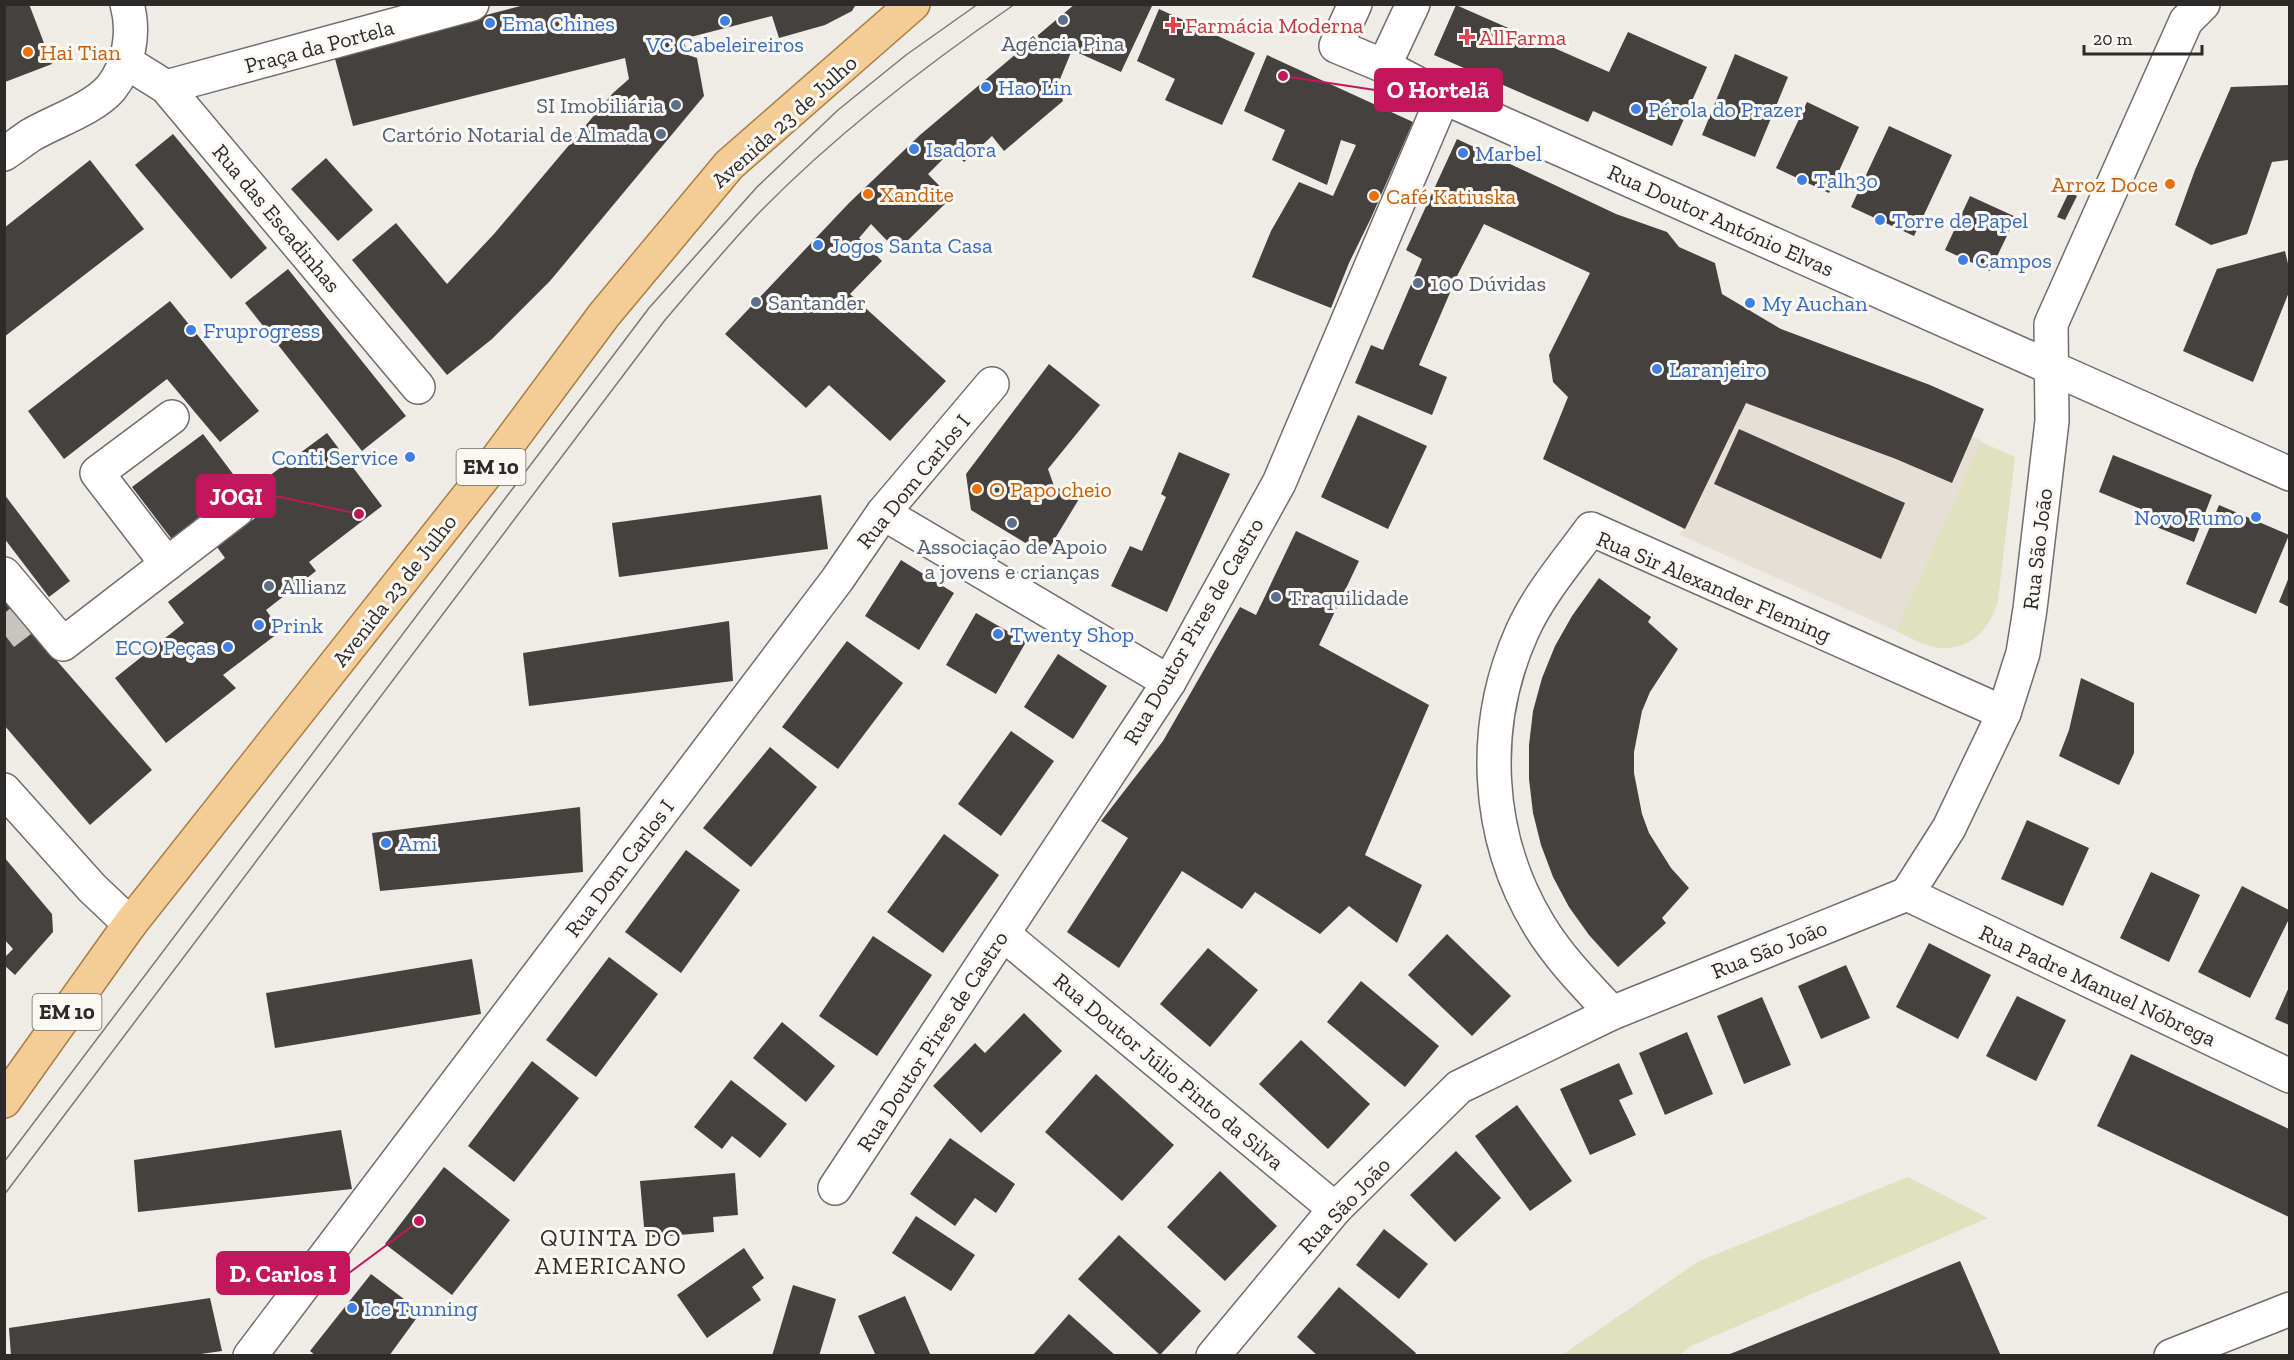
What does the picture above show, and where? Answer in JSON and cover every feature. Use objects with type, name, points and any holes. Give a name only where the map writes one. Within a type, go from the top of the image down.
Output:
[{"type":"main road","name":"Avenida 23 de Julho","points":[[4,1101],[130,924],[489,470],[604,315],[729,165],[913,4]]},
{"type":"street","points":[[4,154],[32,135],[95,100],[110,88],[126,62],[131,41],[130,15],[127,4]]},
{"type":"street","name":"Praça da Portela","points":[[166,87],[471,4]]},
{"type":"street","name":"Rua Doutor António Elvas","points":[[1355,4],[1336,46],[1384,66],[1443,97],[2289,474]]},
{"type":"street","points":[[1384,66],[1413,4]]},
{"type":"street","name":"Rua São João","points":[[1214,1356],[1335,1209],[1460,1086],[1612,1013],[1906,894],[1949,828],[2004,713],[2023,653],[2030,609],[2052,421],[2051,324],[2192,10]]},
{"type":"street","name":"Rua das Escadinhas","points":[[126,62],[166,87],[417,387]]},
{"type":"street","name":"Rua Doutor Pires de Castro","points":[[834,1188],[1169,682],[1279,483],[1443,97]]},
{"type":"street","name":"Rua Dom Carlos I","points":[[250,1356],[837,580],[883,513],[992,384]]},
{"type":"street","points":[[167,564],[97,473],[172,417]]},
{"type":"street","points":[[4,574],[28,615],[63,644],[237,510]]},
{"type":"street","points":[[883,513],[1169,682]]},
{"type":"street","name":"Rua Sir Alexander Fleming","points":[[1612,1013],[1561,957],[1539,926],[1521,892],[1507,856],[1498,819],[1493,781],[1498,704],[1509,666],[1523,630],[1541,597],[1591,529],[2004,713]]},
{"type":"street","points":[[4,790],[92,888],[130,924]]},
{"type":"street","name":"Rua Padre Manuel Nóbrega","points":[[1906,894],[2289,1076]]},
{"type":"street","name":"Rua Doutor Júlio Pinto da Silva","points":[[1003,934],[1335,1209]]},
{"type":"street","points":[[2171,1356],[2289,1309]]},
{"type":"shaded area","points":[[1781,329],[1930,385],[1984,409],[1972,436],[1982,441],[1896,631],[1680,535]]},
{"type":"green space","points":[[1981,442],[2015,457],[1998,600],[1985,628],[1971,641],[1952,648],[1923,644],[1896,631]]},
{"type":"green space","points":[[1908,1177],[1988,1218],[1689,1347],[1680,1355],[1562,1355],[1699,1261]]},
{"type":"building","points":[[5,4],[29,4],[52,64],[5,82]]},
{"type":"building","points":[[528,4],[856,4],[852,11],[825,25],[779,38],[772,16],[683,39],[688,55],[697,58],[704,96],[550,281],[492,339],[447,375],[352,260],[396,223],[447,284],[494,234],[613,93],[629,79],[625,58],[353,126],[334,55]]},
{"type":"building","points":[[1075,4],[1152,6],[1121,72],[1072,50],[1058,84],[1063,101],[1004,151],[992,136],[964,162],[951,148],[941,157],[943,159],[928,174],[951,198],[897,251],[871,224],[859,238],[882,261],[850,294],[946,381],[890,441],[829,385],[806,408],[725,334],[849,203],[920,135]]},
{"type":"building","points":[[1456,5],[1609,72],[1628,32],[1707,67],[1672,146],[1593,111],[1588,122],[1434,55]]},
{"type":"building","points":[[1159,9],[1255,53],[1222,125],[1165,100],[1175,79],[1137,61]]},
{"type":"building","points":[[1735,54],[1788,77],[1755,157],[1702,135]]},
{"type":"building","points":[[1267,55],[1413,122],[1331,308],[1252,277],[1271,231],[1299,182],[1333,196],[1356,145],[1341,140],[1327,185],[1272,160],[1285,130],[1244,111]]},
{"type":"building","points":[[2289,85],[2289,160],[2272,162],[2247,234],[2211,245],[2175,225],[2195,170],[2231,87]]},
{"type":"building","points":[[1807,102],[1859,127],[1829,193],[1776,168]]},
{"type":"building","points":[[1889,126],[1952,155],[1914,236],[1851,207]]},
{"type":"building","points":[[173,134],[267,248],[231,279],[135,165]]},
{"type":"building","points":[[1457,139],[1616,214],[1667,232],[1679,247],[1715,263],[1722,294],[1781,329],[1930,385],[1984,409],[1952,483],[1896,459],[1746,403],[1685,529],[1543,459],[1568,397],[1553,382],[1549,355],[1590,273],[1484,224],[1458,274],[1419,365],[1447,377],[1432,415],[1355,383],[1371,345],[1383,350],[1422,259],[1406,250]]},
{"type":"building","points":[[326,158],[373,210],[338,241],[291,189]]},
{"type":"building","points":[[90,160],[144,229],[4,337],[4,228]]},
{"type":"building","points":[[2069,192],[2077,196],[2065,220],[2057,217]]},
{"type":"building","points":[[1970,196],[2016,217],[1990,271],[1945,250]]},
{"type":"building","points":[[2285,251],[2289,268],[2289,292],[2253,382],[2183,351],[2217,269]]},
{"type":"building","points":[[288,269],[406,416],[362,451],[245,303]]},
{"type":"building","points":[[170,301],[259,411],[220,442],[167,379],[64,459],[28,411]]},
{"type":"building","points":[[1049,364],[1100,405],[1048,469],[1054,486],[1079,499],[1045,555],[971,510],[966,474]]},
{"type":"building","points":[[1358,415],[1427,446],[1388,529],[1321,497]]},
{"type":"building","points":[[1739,429],[1905,503],[1881,559],[1714,484]]},
{"type":"building","points":[[327,433],[382,506],[309,562],[316,571],[266,610],[281,631],[223,675],[236,688],[166,743],[115,678],[184,623],[168,602],[225,558],[217,547],[268,508],[253,488]]},
{"type":"building","points":[[203,434],[239,482],[207,506],[211,513],[174,542],[132,487]]},
{"type":"building","points":[[1179,452],[1230,474],[1167,612],[1111,586],[1130,546],[1142,551],[1166,497],[1161,494]]},
{"type":"building","points":[[2113,455],[2212,495],[2194,542],[2144,522],[2148,512],[2099,492]]},
{"type":"building","points":[[4,494],[70,581],[49,597],[4,538]]},
{"type":"building","points":[[821,495],[828,549],[619,577],[612,523]]},
{"type":"building","points":[[2219,505],[2289,535],[2256,614],[2186,584]]},
{"type":"building","points":[[1296,531],[1359,561],[1319,645],[1429,705],[1365,855],[1422,885],[1397,943],[1349,906],[1320,934],[1255,892],[1242,909],[1182,871],[1119,968],[1067,932],[1128,838],[1101,821],[1163,741],[1240,607],[1256,615]]},
{"type":"building","points":[[901,560],[954,593],[919,650],[865,616]]},
{"type":"building","points":[[2289,577],[2289,607],[2279,602]]},
{"type":"building","points":[[1599,578],[1651,617],[1648,622],[1678,649],[1650,692],[1642,711],[1634,752],[1634,773],[1642,814],[1649,833],[1671,868],[1689,888],[1662,918],[1666,923],[1618,967],[1589,935],[1569,907],[1553,877],[1541,845],[1533,813],[1529,779],[1529,745],[1533,711],[1542,678],[1555,646],[1572,616]]},
{"type":"building","points":[[4,600],[152,770],[90,825],[4,725]]},
{"type":"building","points":[[976,613],[1026,642],[996,694],[946,665]]},
{"type":"building","points":[[729,621],[733,681],[529,706],[523,653]]},
{"type":"building","points":[[847,641],[903,683],[838,769],[782,727]]},
{"type":"building","points":[[1058,654],[1107,686],[1073,739],[1024,707]]},
{"type":"building","points":[[2081,678],[2134,703],[2134,753],[2119,785],[2059,756],[2069,730]]},
{"type":"building","points":[[1011,731],[1054,761],[1001,836],[958,804]]},
{"type":"building","points":[[770,747],[817,787],[751,867],[703,828]]},
{"type":"building","points":[[580,807],[583,872],[380,891],[372,833]]},
{"type":"building","points":[[2027,820],[2089,848],[2063,906],[2001,879]]},
{"type":"building","points":[[944,834],[999,875],[943,953],[887,912]]},
{"type":"building","points":[[686,850],[740,890],[681,973],[625,932]]},
{"type":"building","points":[[4,857],[52,914],[53,932],[15,975],[4,965],[4,958],[13,949],[4,939]]},
{"type":"building","points":[[2151,872],[2200,895],[2169,962],[2120,938]]},
{"type":"building","points":[[2242,886],[2289,910],[2289,919],[2250,998],[2198,972]]},
{"type":"building","points":[[1447,934],[1511,996],[1472,1036],[1408,975]]},
{"type":"building","points":[[873,936],[932,975],[877,1056],[819,1016]]},
{"type":"building","points":[[1929,943],[1991,975],[1958,1039],[1896,1007]]},
{"type":"building","points":[[1208,948],[1258,990],[1210,1047],[1160,1004]]},
{"type":"building","points":[[609,957],[658,994],[596,1077],[546,1040]]},
{"type":"building","points":[[472,959],[481,1014],[275,1048],[266,993]]},
{"type":"building","points":[[1846,965],[1870,1018],[1821,1039],[1798,986]]},
{"type":"building","points":[[1361,981],[1439,1046],[1405,1087],[1327,1022]]},
{"type":"building","points":[[2289,987],[2289,1025],[2275,1019]]},
{"type":"building","points":[[2017,996],[2066,1020],[2036,1081],[1986,1056]]},
{"type":"building","points":[[1762,997],[1791,1065],[1744,1084],[1717,1016]]},
{"type":"building","points":[[1024,1013],[1062,1051],[981,1133],[933,1086],[975,1043],[985,1053]]},
{"type":"building","points":[[782,1022],[835,1066],[806,1102],[753,1058]]},
{"type":"building","points":[[1687,1032],[1713,1094],[1665,1115],[1639,1053]]},
{"type":"building","points":[[1301,1040],[1370,1104],[1328,1149],[1259,1084]]},
{"type":"building","points":[[2131,1054],[2289,1129],[2289,1217],[2097,1126]]},
{"type":"building","points":[[532,1061],[579,1098],[514,1182],[468,1146]]},
{"type":"building","points":[[1619,1063],[1633,1094],[1619,1100],[1636,1135],[1590,1155],[1560,1089]]},
{"type":"building","points":[[1096,1074],[1174,1145],[1122,1201],[1045,1132]]},
{"type":"building","points":[[731,1080],[787,1124],[760,1158],[732,1136],[722,1149],[694,1127]]},
{"type":"building","points":[[1517,1105],[1572,1181],[1530,1211],[1475,1136]]},
{"type":"building","points":[[341,1130],[352,1189],[138,1212],[134,1160]]},
{"type":"building","points":[[950,1138],[1015,1184],[996,1213],[975,1198],[955,1226],[910,1194]]},
{"type":"building","points":[[1456,1151],[1501,1198],[1455,1242],[1410,1195]]},
{"type":"building","points":[[444,1167],[510,1220],[452,1295],[385,1244]]},
{"type":"building","points":[[1220,1171],[1277,1226],[1225,1281],[1167,1227]]},
{"type":"building","points":[[735,1173],[738,1215],[713,1217],[714,1232],[645,1238],[640,1181]]},
{"type":"building","points":[[916,1216],[975,1255],[951,1291],[892,1253]]},
{"type":"building","points":[[1384,1229],[1428,1264],[1399,1299],[1356,1265]]},
{"type":"building","points":[[1119,1235],[1201,1311],[1160,1355],[1078,1279]]},
{"type":"building","points":[[744,1248],[764,1278],[752,1287],[761,1300],[707,1338],[677,1295]]},
{"type":"building","points":[[1960,1261],[2001,1356],[1725,1356],[1885,1292]]},
{"type":"building","points":[[371,1274],[421,1312],[389,1356],[316,1356],[310,1351]]},
{"type":"building","points":[[793,1285],[836,1299],[819,1356],[772,1356]]},
{"type":"building","points":[[1339,1287],[1416,1353],[1414,1356],[1318,1356],[1297,1337]]},
{"type":"building","points":[[905,1296],[931,1356],[876,1356],[858,1316]]},
{"type":"building","points":[[210,1298],[222,1351],[187,1356],[11,1356],[9,1328]]},
{"type":"building","points":[[1069,1314],[1116,1356],[1032,1356]]},
{"type":"tunnel","points":[[4,634],[21,621]]},
{"type":"tram line","points":[[4,1162],[649,308],[757,187],[838,110],[906,55],[978,4]]},
{"type":"tram line","points":[[4,1195],[665,320],[755,217],[816,158],[913,78],[1015,4]]},
{"type":"place","name":"Agência Pina","points":[[1063,20]]},
{"type":"place","name":"VC Cabeleireiros","points":[[725,21]]},
{"type":"place","name":"Ema Chines","points":[[490,23]]},
{"type":"place","name":"Farmácia Moderna","points":[[1173,25]]},
{"type":"place","name":"AllFarma","points":[[1467,37]]},
{"type":"place","name":"Hai Tian","points":[[28,52]]},
{"type":"place","name":"O Hortelã","points":[[1283,76]]},
{"type":"place","name":"Hao Lin","points":[[986,87]]},
{"type":"place","name":"SI Imobiliária","points":[[676,105]]},
{"type":"place","name":"Pérola do Prazer","points":[[1636,109]]},
{"type":"place","name":"Cartório Notarial de Almada","points":[[661,134]]},
{"type":"place","name":"Isadora","points":[[914,149]]},
{"type":"place","name":"Marbel","points":[[1463,153]]},
{"type":"place","name":"Talh3o","points":[[1802,180]]},
{"type":"place","name":"Arroz Doce","points":[[2170,184]]},
{"type":"place","name":"Xandite","points":[[868,194]]},
{"type":"place","name":"Café Katiuska","points":[[1374,196]]},
{"type":"place","name":"Torre de Papel","points":[[1880,220]]},
{"type":"place","name":"Jogos Santa Casa","points":[[818,245]]},
{"type":"place","name":"Campos","points":[[1963,260]]},
{"type":"place","name":"100 Dúvidas","points":[[1418,283]]},
{"type":"place","name":"Santander","points":[[756,302]]},
{"type":"place","name":"My Auchan","points":[[1750,303]]},
{"type":"place","name":"Fruprogress","points":[[191,330]]},
{"type":"place","name":"Laranjeiro","points":[[1657,369]]},
{"type":"place","name":"Conti Service","points":[[410,457]]},
{"type":"place","name":"O Papo cheio","points":[[977,489]]},
{"type":"place","name":"JOGI","points":[[359,514]]},
{"type":"place","name":"Novo Rumo","points":[[2256,517]]},
{"type":"place","name":"Associação de Apoio a jovens e crianças","points":[[1012,523]]},
{"type":"place","name":"Allianz","points":[[269,586]]},
{"type":"place","name":"Traquilidade","points":[[1276,597]]},
{"type":"place","name":"Prink","points":[[259,625]]},
{"type":"place","name":"Twenty Shop","points":[[998,634]]},
{"type":"place","name":"ECO Peças","points":[[228,647]]},
{"type":"place","name":"Ami","points":[[386,843]]},
{"type":"place","name":"D. Carlos I","points":[[419,1221]]},
{"type":"place","name":"Ice Tunning","points":[[352,1308]]},
{"type":"district","name":"QUINTA DO AMERICANO","points":[[611,1252]]}]
